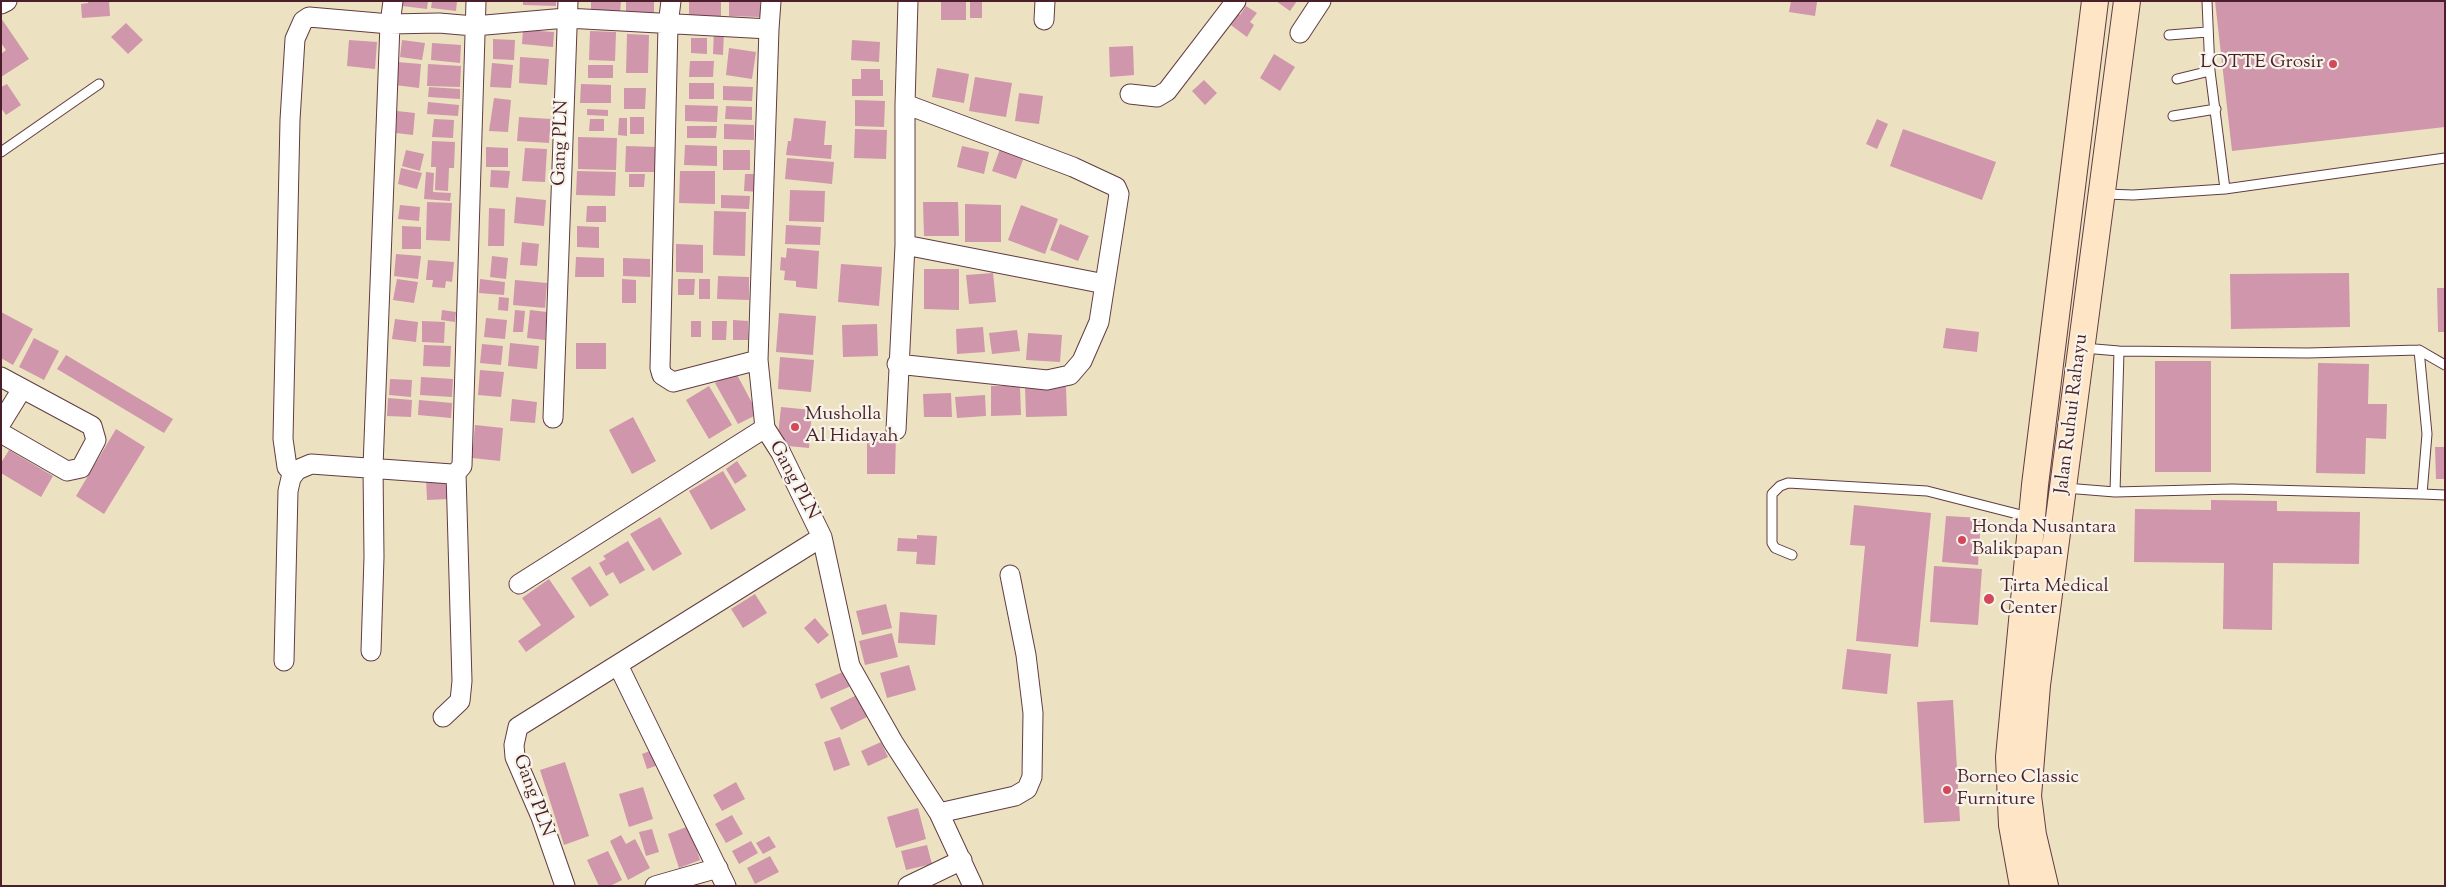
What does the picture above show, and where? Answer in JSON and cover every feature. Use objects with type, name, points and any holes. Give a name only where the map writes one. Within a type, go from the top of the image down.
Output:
[{"type":"main road","name":"Jalan Ruhui Rahayu","points":[[2024,886],[2012,825],[2010,757],[2031,518],[2095,1]]},
{"type":"main road","name":"Jalan Ruhui Rahayu","points":[[2045,886],[2030,816],[2029,769],[2037,685],[2064,488],[2080,348],[2127,1]]},
{"type":"main road","points":[[2035,486],[2064,488]]},
{"type":"street","points":[[1,4],[7,1]]},
{"type":"street","points":[[371,650],[374,557],[373,467],[390,24],[393,1]]},
{"type":"street","points":[[284,661],[288,491],[294,474],[301,466],[311,464],[373,467],[389,471],[456,472],[462,466],[476,1]]},
{"type":"street","points":[[671,1],[668,25],[660,368],[662,375],[673,382],[758,360]]},
{"type":"street","name":"Gang PLN","points":[[565,886],[541,817],[519,770],[514,751],[518,727],[822,537],[781,453],[765,428],[758,360],[771,1]]},
{"type":"street","points":[[896,430],[905,245],[905,104],[908,1]]},
{"type":"street","points":[[1044,20],[1045,1]]},
{"type":"street","points":[[1130,94],[1157,98],[1167,92],[1236,1]]},
{"type":"street","points":[[1300,33],[1321,1]]},
{"type":"street","points":[[294,474],[286,467],[283,439],[290,120],[295,39],[298,29],[309,17],[390,24],[439,23],[474,26],[567,10],[668,25],[769,29]]},
{"type":"street","name":"Gang PLN","points":[[553,418],[567,10]]},
{"type":"street","points":[[898,364],[1047,380],[1070,375],[1082,361],[1098,322],[1120,194],[1116,187],[1073,167],[905,104]]},
{"type":"street","points":[[905,245],[1105,284]]},
{"type":"street","points":[[1,377],[92,426],[96,440],[81,468],[67,471],[1,433]]},
{"type":"street","points":[[1,423],[22,389]]},
{"type":"street","points":[[519,584],[525,578],[765,428]]},
{"type":"street","points":[[442,716],[460,701],[462,681],[456,472]]},
{"type":"street","points":[[822,537],[850,666],[893,742],[939,814],[973,886]]},
{"type":"street","points":[[939,814],[1015,796],[1027,789],[1032,777],[1033,713],[1026,655],[1010,575]]},
{"type":"street","points":[[618,665],[726,886]]},
{"type":"street","points":[[908,886],[962,860]]},
{"type":"street","points":[[655,886],[718,868]]},
{"type":"lane","points":[[2207,1],[2210,71],[2225,189]]},
{"type":"lane","points":[[2169,35],[2207,32]]},
{"type":"lane","points":[[2177,79],[2210,71]]},
{"type":"lane","points":[[1,152],[99,84]]},
{"type":"lane","points":[[2173,116],[2216,109]]},
{"type":"lane","points":[[2101,193],[2134,195],[2225,189],[2445,158]]},
{"type":"lane","points":[[2080,348],[2119,351],[2308,353],[2419,350],[2445,365]]},
{"type":"lane","points":[[2419,350],[2427,434],[2422,494]]},
{"type":"lane","points":[[2115,492],[2119,351]]},
{"type":"lane","points":[[1792,555],[1775,548],[1772,543],[1772,494],[1780,486],[1788,483],[1927,492],[2031,518]]},
{"type":"lane","points":[[2064,488],[2115,492],[2232,489],[2445,495]]},
{"type":"building","points":[[88,1],[109,1],[110,16],[82,18],[81,4],[88,3]]},
{"type":"building","points":[[403,1],[428,1],[427,9],[402,6]]},
{"type":"building","points":[[432,1],[457,1],[456,11],[431,8]]},
{"type":"building","points":[[523,1],[556,1],[556,6],[523,5]]},
{"type":"building","points":[[591,1],[621,1],[620,12],[591,11]]},
{"type":"building","points":[[626,1],[654,1],[654,13],[626,12]]},
{"type":"building","points":[[689,1],[721,1],[721,17],[689,16]]},
{"type":"building","points":[[729,1],[760,1],[760,17],[729,16]]},
{"type":"building","points":[[941,1],[966,1],[966,20],[941,20]]},
{"type":"building","points":[[970,1],[982,1],[982,18],[970,18]]},
{"type":"building","points":[[1276,1],[1297,1],[1290,11]]},
{"type":"building","points":[[1791,1],[1817,2],[1815,16],[1789,12]]},
{"type":"building","name":"LOTTE Grosir","points":[[2215,1],[2445,1],[2445,127],[2232,151]]},
{"type":"building","points":[[1246,6],[1257,13],[1250,22],[1254,25],[1247,37],[1224,20],[1232,9],[1240,15]]},
{"type":"building","points":[[1,18],[29,59],[1,77],[1,54],[6,50],[1,43]]},
{"type":"building","points":[[126,23],[143,40],[128,54],[111,37]]},
{"type":"building","points":[[523,30],[554,32],[553,47],[522,44]]},
{"type":"building","points":[[590,31],[616,32],[615,61],[589,60]]},
{"type":"building","points":[[714,31],[724,31],[723,55],[713,54]]},
{"type":"building","points":[[627,34],[649,35],[648,73],[626,73]]},
{"type":"building","points":[[691,38],[707,38],[707,54],[691,53]]},
{"type":"building","points":[[493,39],[515,40],[514,60],[493,59]]},
{"type":"building","points":[[349,40],[377,42],[375,69],[347,66]]},
{"type":"building","points":[[402,40],[425,43],[422,60],[400,57]]},
{"type":"building","points":[[852,40],[880,42],[879,62],[851,60]]},
{"type":"building","points":[[432,43],[461,45],[460,63],[431,60]]},
{"type":"building","points":[[1133,46],[1134,75],[1110,77],[1109,47]]},
{"type":"building","points":[[729,48],[756,52],[752,79],[726,75]]},
{"type":"building","points":[[1274,54],[1295,67],[1280,91],[1260,78]]},
{"type":"building","points":[[520,57],[549,59],[547,85],[519,83]]},
{"type":"building","points":[[690,61],[714,61],[713,77],[689,77]]},
{"type":"building","points":[[397,62],[421,64],[419,88],[395,85]]},
{"type":"building","points":[[492,63],[513,65],[511,88],[490,87]]},
{"type":"building","points":[[428,64],[461,66],[460,87],[427,86]]},
{"type":"building","points":[[588,65],[613,65],[613,78],[588,78]]},
{"type":"building","points":[[937,68],[969,74],[964,103],[932,97]]},
{"type":"building","points":[[861,69],[880,69],[880,80],[883,80],[883,96],[852,96],[852,79],[861,79]]},
{"type":"building","points":[[975,77],[1012,83],[1006,117],[969,111]]},
{"type":"building","points":[[1204,80],[1217,93],[1205,105],[1192,91]]},
{"type":"building","points":[[689,83],[714,83],[714,99],[689,99]]},
{"type":"building","points":[[7,84],[21,105],[6,115],[1,108],[1,87]]},
{"type":"building","points":[[581,84],[611,85],[611,103],[580,103]]},
{"type":"building","points":[[723,86],[753,87],[752,101],[723,100]]},
{"type":"building","points":[[429,87],[460,89],[460,99],[428,97]]},
{"type":"building","points":[[624,88],[646,88],[645,109],[624,109]]},
{"type":"building","points":[[1019,93],[1043,96],[1039,124],[1015,121]]},
{"type":"building","points":[[494,98],[511,100],[508,132],[489,131]]},
{"type":"building","points":[[855,100],[885,101],[884,127],[855,126]]},
{"type":"building","points":[[428,102],[459,105],[458,116],[427,114]]},
{"type":"building","points":[[685,105],[718,106],[717,122],[685,121]]},
{"type":"building","points":[[726,106],[752,107],[752,120],[725,119]]},
{"type":"building","points":[[587,109],[608,110],[608,116],[587,115]]},
{"type":"building","points":[[397,111],[415,113],[413,135],[396,133]]},
{"type":"building","points":[[519,117],[551,119],[549,143],[517,141]]},
{"type":"building","points":[[630,117],[644,117],[644,134],[630,134]]},
{"type":"building","points":[[619,118],[627,118],[627,136],[618,135]]},
{"type":"building","points":[[794,118],[826,121],[824,145],[832,145],[831,159],[786,155],[788,141],[791,141]]},
{"type":"building","points":[[434,119],[454,120],[453,138],[432,137]]},
{"type":"building","points":[[590,119],[604,119],[604,131],[589,131]]},
{"type":"building","points":[[1877,119],[1888,124],[1877,149],[1866,144]]},
{"type":"building","points":[[724,124],[754,125],[754,140],[724,139]]},
{"type":"building","points":[[687,126],[717,126],[716,138],[687,138]]},
{"type":"building","points":[[855,129],[887,130],[886,159],[854,158]]},
{"type":"building","points":[[1903,129],[1996,162],[1982,200],[1890,166]]},
{"type":"building","points":[[578,137],[617,138],[616,170],[578,169]]},
{"type":"building","points":[[432,141],[455,142],[454,168],[449,168],[448,191],[435,190],[436,167],[431,167]]},
{"type":"building","points":[[685,145],[717,146],[717,166],[684,165]]},
{"type":"building","points":[[626,146],[657,147],[657,172],[625,172]]},
{"type":"building","points":[[962,146],[989,152],[984,174],[957,167]]},
{"type":"building","points":[[486,147],[508,148],[508,167],[486,167]]},
{"type":"building","points":[[525,148],[547,149],[545,182],[522,181]]},
{"type":"building","points":[[1000,149],[1024,157],[1016,179],[992,171]]},
{"type":"building","points":[[406,150],[424,154],[420,171],[402,166]]},
{"type":"building","points":[[723,150],[750,150],[750,170],[723,170]]},
{"type":"building","points":[[787,158],[834,162],[832,184],[785,179]]},
{"type":"building","points":[[401,168],[422,173],[417,189],[398,184]]},
{"type":"building","points":[[491,170],[510,171],[508,188],[490,187]]},
{"type":"building","points":[[577,171],[616,172],[615,196],[576,195]]},
{"type":"building","points":[[680,171],[715,171],[715,204],[679,203]]},
{"type":"building","points":[[426,172],[434,173],[433,192],[451,193],[450,201],[424,199]]},
{"type":"building","points":[[629,174],[645,174],[644,187],[629,187]]},
{"type":"building","points":[[745,174],[759,174],[759,192],[744,191]]},
{"type":"building","points":[[790,190],[825,191],[824,222],[789,221]]},
{"type":"building","points":[[721,195],[750,196],[749,209],[721,208]]},
{"type":"building","points":[[516,197],[546,200],[544,226],[514,223]]},
{"type":"building","points":[[427,202],[452,203],[450,241],[426,240]]},
{"type":"building","points":[[923,202],[958,202],[959,236],[924,236]]},
{"type":"building","points":[[965,204],[1001,205],[1001,242],[965,242]]},
{"type":"building","points":[[400,205],[420,207],[419,221],[398,219]]},
{"type":"building","points":[[1021,205],[1058,219],[1045,254],[1008,240]]},
{"type":"building","points":[[587,206],[606,206],[606,222],[586,222]]},
{"type":"building","points":[[489,208],[505,209],[504,246],[488,246]]},
{"type":"building","points":[[714,211],[746,212],[745,256],[713,255]]},
{"type":"building","points":[[1060,224],[1089,236],[1078,261],[1050,250]]},
{"type":"building","points":[[786,225],[821,227],[820,245],[785,244]]},
{"type":"building","points":[[402,226],[421,227],[421,249],[402,249]]},
{"type":"building","points":[[577,226],[599,227],[599,248],[577,247]]},
{"type":"building","points":[[522,242],[539,244],[537,266],[520,265]]},
{"type":"building","points":[[676,244],[703,245],[703,273],[676,272]]},
{"type":"building","points":[[787,248],[819,251],[817,289],[796,287],[796,281],[784,280],[785,271],[780,270],[781,257],[786,258]]},
{"type":"building","points":[[396,254],[421,256],[418,279],[394,276]]},
{"type":"building","points":[[492,256],[508,258],[506,279],[490,277]]},
{"type":"building","points":[[576,257],[604,258],[604,277],[575,277]]},
{"type":"building","points":[[623,258],[650,259],[650,277],[623,276]]},
{"type":"building","points":[[428,260],[454,262],[452,282],[446,281],[445,288],[432,287],[433,280],[426,280]]},
{"type":"building","points":[[841,264],[882,267],[879,306],[838,302]]},
{"type":"building","points":[[924,269],[959,269],[959,310],[924,309]]},
{"type":"building","points":[[993,273],[996,302],[969,304],[966,275]]},
{"type":"building","points":[[2349,273],[2350,327],[2231,329],[2230,274]]},
{"type":"building","points":[[718,276],[749,277],[749,300],[717,299]]},
{"type":"building","points":[[397,279],[418,282],[414,303],[393,300]]},
{"type":"building","points":[[480,279],[505,282],[504,295],[479,293]]},
{"type":"building","points":[[622,279],[636,280],[636,303],[622,303]]},
{"type":"building","points":[[678,279],[695,279],[694,295],[678,295]]},
{"type":"building","points":[[699,279],[710,279],[710,299],[699,299]]},
{"type":"building","points":[[515,280],[547,283],[545,308],[513,305]]},
{"type":"building","points":[[2437,288],[2445,288],[2445,332],[2438,332]]},
{"type":"building","points":[[499,297],[509,298],[508,311],[498,310]]},
{"type":"building","points":[[442,310],[456,312],[455,322],[441,320]]},
{"type":"building","points":[[515,310],[525,311],[523,332],[513,332]]},
{"type":"building","points":[[530,310],[547,312],[545,340],[527,338]]},
{"type":"building","points":[[1,312],[33,329],[13,365],[1,358]]},
{"type":"building","points":[[779,313],[816,316],[813,355],[776,352]]},
{"type":"building","points":[[486,318],[507,320],[505,339],[484,337]]},
{"type":"building","points":[[395,319],[418,322],[416,342],[392,339]]},
{"type":"building","points":[[733,320],[748,321],[748,340],[733,340]]},
{"type":"building","points":[[422,321],[445,322],[444,343],[422,342]]},
{"type":"building","points":[[691,321],[701,321],[701,337],[691,337]]},
{"type":"building","points":[[712,321],[727,321],[726,340],[712,340]]},
{"type":"building","points":[[877,324],[878,356],[843,357],[842,325]]},
{"type":"building","points":[[983,327],[985,352],[957,354],[956,329]]},
{"type":"building","points":[[1946,328],[1979,332],[1977,352],[1943,348]]},
{"type":"building","points":[[1017,330],[1020,351],[992,354],[989,333]]},
{"type":"building","points":[[1028,333],[1062,335],[1060,362],[1026,360]]},
{"type":"building","points":[[34,338],[59,351],[44,380],[19,367]]},
{"type":"building","points":[[510,343],[539,346],[537,369],[508,366]]},
{"type":"building","points":[[576,343],[606,343],[606,369],[576,369]]},
{"type":"building","points":[[482,344],[503,346],[501,365],[480,363]]},
{"type":"building","points":[[424,345],[451,346],[450,367],[423,366]]},
{"type":"building","points":[[66,355],[173,419],[164,433],[57,369]]},
{"type":"building","points":[[780,357],[814,360],[811,392],[778,389]]},
{"type":"building","points":[[2155,361],[2211,361],[2211,472],[2155,472]]},
{"type":"building","points":[[2318,363],[2369,364],[2368,404],[2387,404],[2386,439],[2366,438],[2365,474],[2316,473]]},
{"type":"building","points":[[480,370],[504,372],[501,397],[478,395]]},
{"type":"building","points":[[735,371],[758,414],[738,424],[715,383]]},
{"type":"building","points":[[421,377],[453,379],[452,397],[420,395]]},
{"type":"building","points":[[390,379],[412,380],[411,397],[389,395]]},
{"type":"building","points":[[709,386],[732,425],[709,439],[686,400]]},
{"type":"building","points":[[991,386],[1020,386],[1021,415],[991,416]]},
{"type":"building","points":[[1066,387],[1067,416],[1026,417],[1025,388]]},
{"type":"building","points":[[951,393],[952,417],[924,417],[923,394]]},
{"type":"building","points":[[985,395],[986,416],[957,418],[955,397]]},
{"type":"building","points":[[388,398],[412,400],[411,417],[387,416]]},
{"type":"building","points":[[512,399],[537,402],[535,423],[510,421]]},
{"type":"building","points":[[419,400],[452,403],[451,418],[418,415]]},
{"type":"building","name":"Musholla Al Hidayah","points":[[781,407],[812,410],[809,448],[777,445]]},
{"type":"building","points":[[633,417],[656,461],[632,474],[609,430]]},
{"type":"building","points":[[475,425],[503,428],[500,461],[472,458]]},
{"type":"building","points":[[116,429],[145,447],[104,514],[76,496]]},
{"type":"building","points":[[867,435],[896,435],[895,474],[867,474]]},
{"type":"building","points":[[2435,447],[2445,447],[2445,479],[2436,479]]},
{"type":"building","points":[[9,450],[53,476],[41,497],[1,473],[1,463]]},
{"type":"building","points":[[737,461],[747,476],[735,484],[726,469]]},
{"type":"building","points":[[723,471],[746,510],[711,530],[689,491]]},
{"type":"building","points":[[449,476],[450,499],[427,500],[426,478]]},
{"type":"building","points":[[2211,500],[2277,501],[2277,511],[2360,512],[2359,564],[2273,563],[2272,630],[2223,629],[2224,563],[2134,562],[2135,509],[2211,510]]},
{"type":"building","points":[[1854,505],[1931,513],[1918,647],[1856,641],[1865,546],[1850,545]]},
{"type":"building","name":"Honda Nusantara Balikpapan","points":[[1946,516],[1981,518],[1978,565],[1942,562]]},
{"type":"building","points":[[660,517],[682,554],[653,571],[630,534]]},
{"type":"building","points":[[917,535],[937,536],[935,565],[916,564],[917,552],[897,551],[898,538],[917,539]]},
{"type":"building","points":[[628,541],[645,570],[620,584],[613,572],[606,576],[599,563],[606,559],[603,556]]},
{"type":"building","points":[[590,566],[609,595],[590,607],[571,578]]},
{"type":"building","points":[[1934,566],[1982,569],[1978,625],[1930,622]]},
{"type":"building","points":[[549,579],[575,617],[526,652],[518,641],[541,625],[522,598]]},
{"type":"building","points":[[755,594],[767,613],[743,628],[731,609]]},
{"type":"building","points":[[886,604],[892,628],[862,635],[856,611]]},
{"type":"building","points":[[900,612],[937,615],[935,645],[898,643]]},
{"type":"building","points":[[815,618],[829,635],[818,644],[804,628]]},
{"type":"building","points":[[892,633],[898,657],[865,665],[859,641]]},
{"type":"building","points":[[1847,649],[1891,654],[1887,694],[1842,689]]},
{"type":"building","points":[[909,665],[916,690],[887,698],[880,673]]},
{"type":"building","points":[[845,671],[851,686],[821,699],[815,684]]},
{"type":"building","points":[[857,695],[867,717],[841,730],[830,708]]},
{"type":"building","points":[[1953,700],[1960,821],[1924,823],[1917,702]]},
{"type":"building","points":[[840,737],[850,765],[834,771],[824,742]]},
{"type":"building","points":[[881,742],[888,757],[868,766],[861,751]]},
{"type":"building","points":[[655,749],[661,764],[647,769],[642,754]]},
{"type":"building","points":[[565,762],[589,836],[564,845],[540,770]]},
{"type":"building","points":[[736,782],[745,799],[722,811],[713,795]]},
{"type":"building","points":[[643,787],[653,819],[629,827],[619,794]]},
{"type":"building","points":[[918,808],[926,839],[896,848],[887,817]]},
{"type":"building","points":[[732,815],[743,834],[726,843],[715,824]]},
{"type":"building","points":[[689,826],[700,860],[679,868],[668,834]]},
{"type":"building","points":[[652,829],[659,852],[646,856],[639,832]]},
{"type":"building","points":[[621,835],[626,844],[635,839],[650,868],[628,880],[610,841]]},
{"type":"building","points":[[769,836],[776,847],[763,854],[756,843]]},
{"type":"building","points":[[751,841],[758,853],[739,864],[732,851]]},
{"type":"building","points":[[927,845],[932,864],[906,870],[901,851]]},
{"type":"building","points":[[608,851],[622,880],[610,886],[599,886],[587,860]]},
{"type":"building","points":[[770,856],[779,872],[755,884],[747,868]]},
{"type":"place","name":"LOTTE Grosir","points":[[2333,64]]},
{"type":"place","name":"Musholla Al Hidayah","points":[[795,427]]},
{"type":"place","name":"Honda Nusantara Balikpapan","points":[[1962,540]]},
{"type":"place","name":"Tirta Medical Center","points":[[1989,599]]},
{"type":"place","name":"Borneo Classic Furniture","points":[[1947,790]]}]
